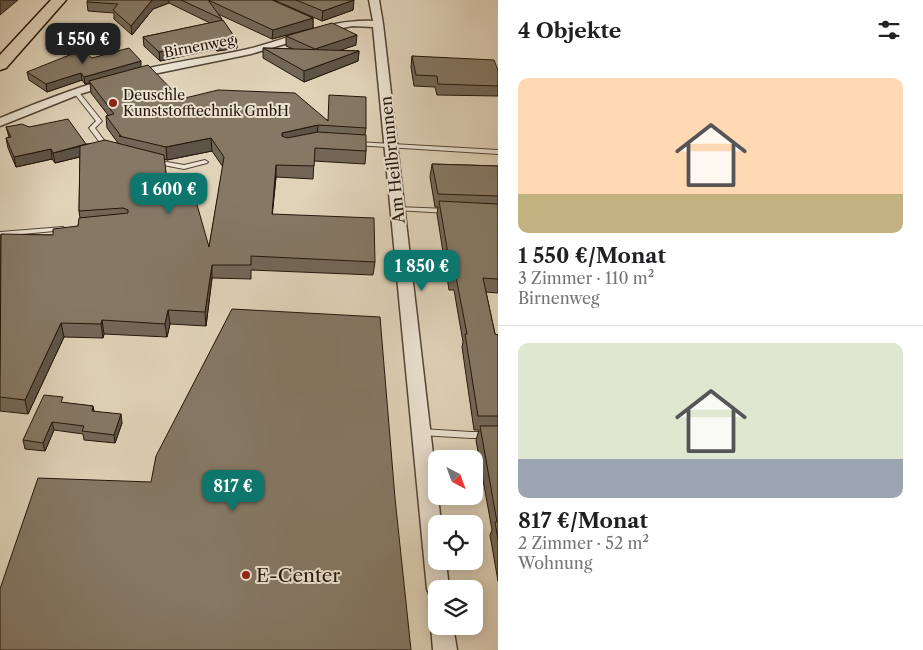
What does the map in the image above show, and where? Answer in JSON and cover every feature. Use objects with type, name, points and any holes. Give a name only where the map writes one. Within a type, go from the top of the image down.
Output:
[{"type":"main road","points":[[0,49],[48,0]]},
{"type":"main road","points":[[0,65],[60,0]]},
{"type":"street","name":"Am Heilbrunnen","points":[[374,0],[437,580]]},
{"type":"street","points":[[310,21],[327,28]]},
{"type":"street","name":"Birnenweg","points":[[0,122],[76,92],[132,75],[260,48],[327,28],[352,23],[378,24]]},
{"type":"street","points":[[443,635],[445,650]]},
{"type":"lane","points":[[76,92],[99,121],[92,128],[108,149],[116,151]]},
{"type":"lane","points":[[354,143],[498,152]]},
{"type":"lane","points":[[150,161],[184,167],[205,162]]},
{"type":"lane","points":[[397,209],[453,211]]},
{"type":"lane","points":[[0,234],[67,229]]},
{"type":"lane","points":[[421,432],[498,435]]},
{"type":"building","points":[[88,0],[152,0],[131,26],[113,10],[118,4],[87,2]]},
{"type":"building","points":[[181,0],[208,0],[222,19]]},
{"type":"building","points":[[208,0],[272,0],[313,18],[273,30]]},
{"type":"building","points":[[296,0],[354,0],[323,11]]},
{"type":"building","points":[[223,20],[236,39],[216,42],[215,40],[159,52],[143,37]]},
{"type":"building","points":[[332,23],[357,35],[315,49],[286,36]]},
{"type":"building","points":[[129,48],[141,61],[84,77],[81,73],[46,84],[27,72],[82,50],[92,58]]},
{"type":"building","points":[[263,48],[359,51],[304,71]]},
{"type":"building","points":[[412,56],[494,60],[498,70],[498,86],[438,84],[437,76],[416,75]]},
{"type":"building","points":[[148,65],[181,99],[218,90],[295,93],[328,121],[329,95],[366,97],[366,128],[318,125],[282,133],[282,136],[287,138],[318,132],[366,135],[366,151],[315,148],[314,166],[276,165],[272,214],[374,218],[375,262],[251,256],[251,265],[212,265],[205,312],[168,310],[165,324],[102,320],[101,324],[61,323],[25,400],[0,397],[1,234],[53,235],[53,229],[78,226],[79,218],[128,213],[128,210],[123,208],[79,211],[80,146],[105,140],[164,155],[167,182],[184,180],[186,188],[192,187],[209,247],[224,157],[211,138],[166,147],[119,136],[121,136],[106,116],[114,114],[89,81]]},
{"type":"building","points":[[68,119],[86,144],[53,153],[51,149],[14,157],[6,138],[11,137],[6,127],[22,124],[29,127]]},
{"type":"building","points":[[432,164],[498,166],[498,196],[438,194]]},
{"type":"building","points":[[439,201],[498,204],[498,279],[483,278],[495,334],[498,335],[498,416],[478,416],[465,334],[467,334],[456,277],[452,277]]},
{"type":"building","points":[[232,309],[380,317],[395,498],[411,650],[0,650],[0,589],[38,478],[151,482],[156,456]]},
{"type":"building","points":[[44,395],[63,397],[61,402],[93,406],[92,411],[121,414],[114,435],[82,431],[84,426],[52,422],[43,443],[23,440]]},
{"type":"building","points":[[480,426],[498,426],[498,540],[495,522],[497,522]]},
{"type":"place","name":"Deuschle Kunststofftechnik GmbH","points":[[113,103]]},
{"type":"place","name":"E-Center","points":[[246,575]]}]
